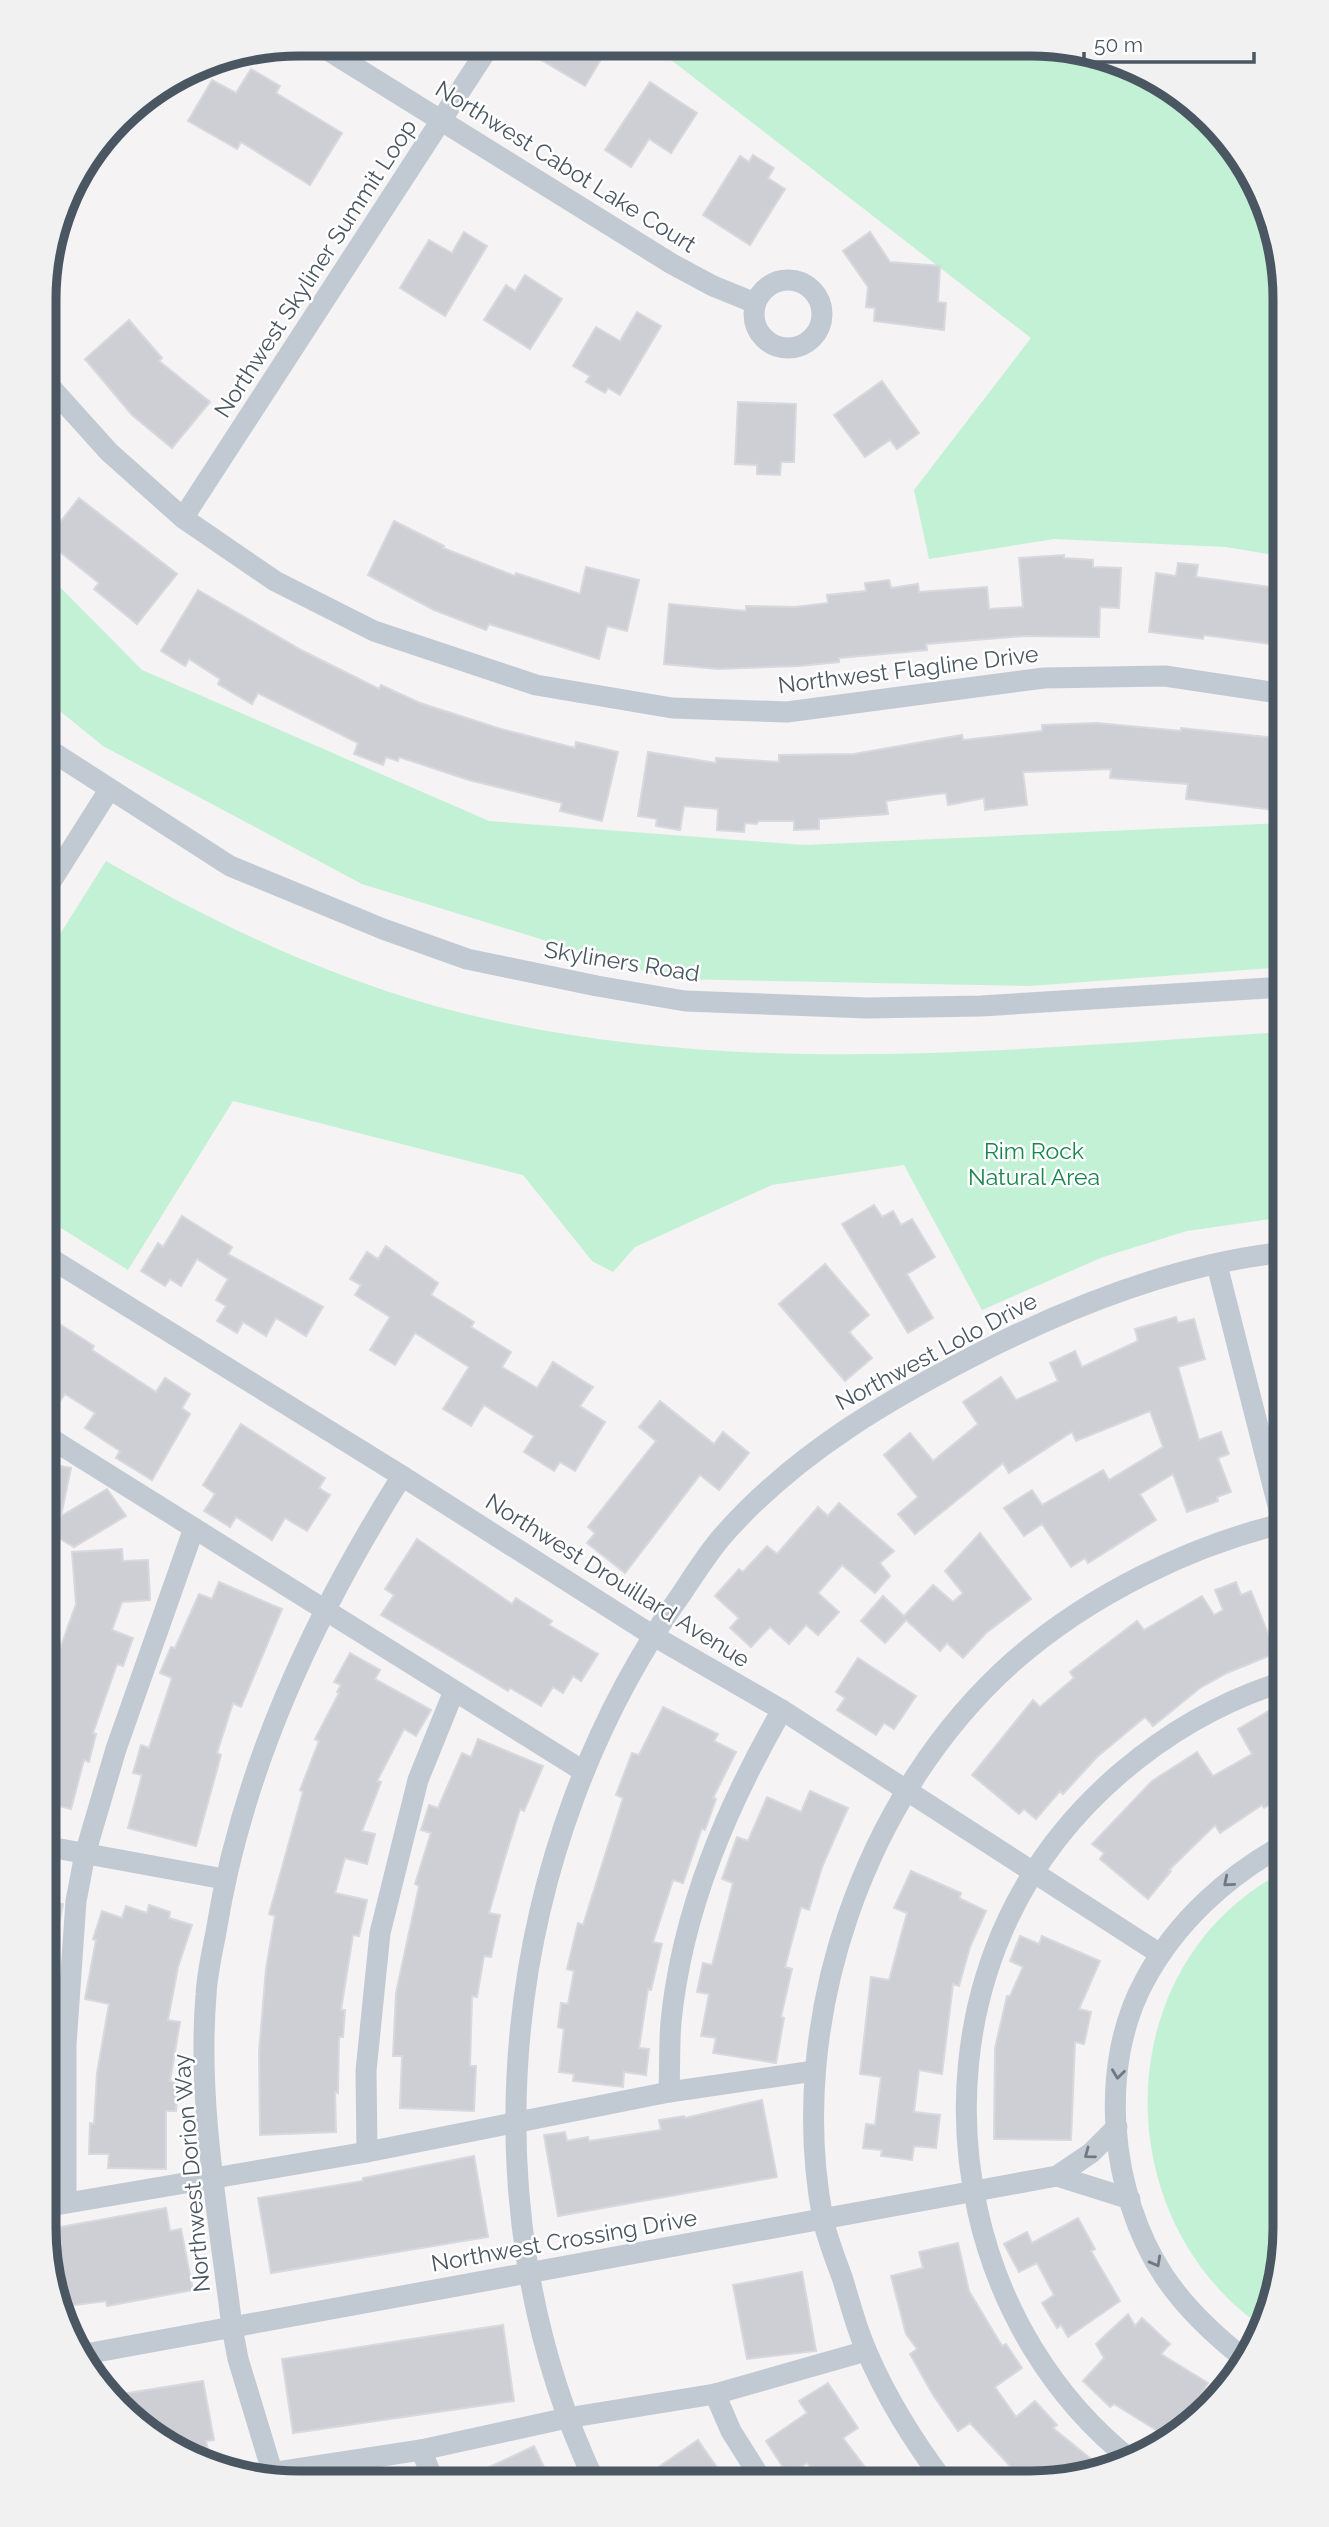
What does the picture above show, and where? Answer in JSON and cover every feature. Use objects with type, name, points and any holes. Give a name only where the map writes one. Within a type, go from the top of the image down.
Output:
[{"type":"street","name":"Northwest Cabot Lake Court","points":[[339,57],[672,264],[713,286],[755,303]]},
{"type":"street","name":"Northwest Skyliner Summit Loop","points":[[183,518],[483,57]]},
{"type":"street","name":"Northwest Flagline Drive","points":[[56,393],[109,452],[183,518],[275,581],[374,631],[536,685],[672,708],[787,712],[1031,680],[1071,678],[1165,676],[1273,692]]},
{"type":"street","name":"Skyliners Road","points":[[56,754],[230,866],[383,929],[467,959],[659,997],[797,1006],[927,1007],[1273,988]]},
{"type":"street","points":[[56,874],[110,790]]},
{"type":"street","name":"Northwest Lolo Drive","points":[[590,2471],[567,2418],[523,2237],[516,2122],[517,2058],[523,1992],[537,1917],[583,1771],[610,1708],[652,1635],[720,1539],[774,1485],[832,1436],[937,1374],[1099,1298],[1181,1272],[1273,1253]]},
{"type":"street","name":"Northwest Drouillard Avenue","points":[[56,1262],[652,1635],[782,1710],[1160,1954]]},
{"type":"street","points":[[1217,1265],[1272,1481]]},
{"type":"street","points":[[56,1442],[327,1608],[583,1771]]},
{"type":"street","name":"Northwest Dorion Way","points":[[271,2469],[238,2359],[232,2327],[214,2178],[205,2073],[206,1994],[224,1879],[251,1784],[288,1686],[355,1549],[402,1476]]},
{"type":"street","points":[[66,2202],[66,2045],[76,1900],[85,1854],[116,1749],[194,1528]]},
{"type":"street","points":[[936,2471],[891,2403],[866,2351],[823,2220],[815,2147],[814,2071],[822,2013],[842,1933],[861,1877],[908,1791],[946,1735],[978,1697],[1015,1660],[1098,1601],[1222,1541],[1272,1529]]},
{"type":"street","points":[[1122,2452],[1099,2431],[1061,2388],[1023,2331],[993,2268],[972,2191],[967,2150],[966,2109],[974,2026],[997,1946],[1009,1917],[1075,1817],[1138,1758],[1190,1722],[1232,1700],[1272,1686]]},
{"type":"street","points":[[367,2152],[366,2071],[380,1933],[418,1780],[454,1690]]},
{"type":"street","points":[[669,2092],[671,2022],[680,1963],[697,1896],[718,1837],[748,1768],[782,1710]]},
{"type":"street","points":[[56,1848],[224,1879]]},
{"type":"street","points":[[1238,2353],[1201,2320],[1172,2287],[1148,2246],[1130,2199],[1118,2127],[1117,2074],[1126,2028],[1143,1982],[1160,1954],[1177,1932],[1226,1883],[1272,1851]]},
{"type":"street","points":[[56,2204],[367,2152],[669,2092],[814,2071]]},
{"type":"street","name":"Northwest Crossing Drive","points":[[91,2353],[1057,2176],[1091,2153],[1118,2127]]},
{"type":"street","name":"Northwest Crossing Drive","points":[[1057,2176],[1130,2199]]},
{"type":"street","points":[[301,2471],[421,2450],[567,2418],[715,2393],[866,2351]]},
{"type":"street","points":[[715,2393],[731,2431],[756,2471]]},
{"type":"street","points":[[421,2450],[430,2471]]},
{"type":"green space","points":[[667,56],[1046,57],[1108,69],[1165,97],[1190,116],[1213,139],[1232,164],[1248,192],[1265,236],[1273,299],[1273,555],[1226,547],[1054,539],[929,559],[914,490],[1031,338]]},
{"type":"green space","points":[[56,583],[142,670],[489,821],[804,845],[1273,824],[1273,968],[1030,986],[670,979],[362,884],[103,746],[56,708]]},
{"type":"green space","name":"Rim Rock Natural Area","points":[[106,861],[225,925],[349,978],[435,1006],[540,1030],[645,1045],[751,1052],[858,1054],[965,1052],[1273,1033],[1273,1219],[1187,1231],[1103,1257],[982,1310],[904,1165],[772,1185],[635,1247],[613,1272],[592,1261],[523,1175],[233,1101],[128,1270],[56,1225],[56,941]]},
{"type":"green space","points":[[1272,1880],[1272,2244],[1265,2291],[1255,2319],[1212,2281],[1175,2223],[1153,2159],[1148,2093],[1158,2027],[1184,1965],[1226,1912]]},
{"type":"building","points":[[536,57],[603,57],[585,86]]},
{"type":"building","points":[[251,69],[280,86],[276,93],[342,133],[310,185],[241,142],[237,149],[188,121],[212,80],[236,93]]},
{"type":"building","points":[[650,82],[697,113],[671,153],[649,139],[631,167],[605,150]]},
{"type":"building","points":[[753,155],[774,168],[768,178],[785,189],[750,245],[703,215],[740,156],[749,162]]},
{"type":"building","points":[[464,232],[487,246],[445,316],[400,288],[429,240],[452,253]]},
{"type":"building","points":[[870,232],[890,262],[940,266],[938,302],[946,303],[944,330],[874,321],[875,308],[866,307],[868,287],[843,251]]},
{"type":"building","points":[[525,275],[562,299],[530,349],[484,320],[506,285],[515,291]]},
{"type":"building","points":[[637,312],[661,326],[620,395],[608,388],[605,393],[586,382],[590,376],[573,366],[596,327],[620,341]]},
{"type":"building","points":[[129,320],[162,358],[159,361],[210,402],[172,448],[132,415],[85,359]]},
{"type":"building","points":[[882,381],[919,433],[897,449],[890,440],[865,457],[834,415]]},
{"type":"building","points":[[738,402],[796,404],[794,462],[781,462],[780,475],[757,474],[757,465],[735,464]]},
{"type":"building","points":[[79,498],[177,574],[137,624],[94,589],[99,583],[56,549],[60,541],[56,538],[56,528]]},
{"type":"building","points":[[394,521],[444,546],[443,548],[515,576],[516,573],[580,594],[586,567],[639,580],[627,631],[607,626],[599,659],[489,624],[486,630],[434,610],[368,575]]},
{"type":"building","points":[[1064,555],[1064,558],[1093,560],[1093,567],[1121,568],[1119,608],[1100,607],[1099,637],[1025,636],[926,644],[927,650],[839,658],[839,662],[799,666],[718,669],[664,664],[669,604],[746,611],[746,606],[795,607],[828,603],[827,595],[866,591],[865,583],[889,580],[891,588],[918,584],[919,592],[987,587],[989,609],[1023,607],[1019,558]]},
{"type":"building","points":[[1178,563],[1198,565],[1196,577],[1273,587],[1273,644],[1204,635],[1203,639],[1149,632],[1156,573],[1176,576]]},
{"type":"building","points":[[198,590],[303,651],[379,689],[381,685],[420,703],[501,729],[575,748],[576,742],[618,752],[602,821],[560,811],[562,803],[469,780],[399,757],[398,761],[386,757],[383,765],[354,754],[358,743],[258,693],[252,704],[218,684],[220,679],[189,659],[185,666],[161,651]]},
{"type":"building","points":[[1097,723],[1273,738],[1273,810],[1186,799],[1188,784],[1110,778],[1111,769],[1023,772],[1027,805],[985,810],[984,798],[948,805],[946,793],[886,801],[888,814],[819,819],[819,829],[794,830],[794,821],[758,821],[757,824],[745,823],[744,832],[717,830],[718,809],[684,806],[680,830],[656,826],[657,819],[638,816],[648,752],[716,763],[716,758],[779,762],[779,755],[854,754],[962,735],[963,740],[1042,731],[1042,725]]},
{"type":"building","points":[[874,1205],[882,1217],[893,1211],[901,1225],[912,1219],[935,1257],[907,1274],[933,1318],[908,1333],[842,1224]]},
{"type":"building","points":[[182,1216],[232,1247],[228,1254],[323,1307],[306,1336],[276,1318],[266,1336],[243,1322],[237,1333],[217,1321],[226,1306],[216,1300],[228,1279],[197,1259],[181,1286],[170,1279],[165,1286],[141,1271],[158,1243],[163,1247]]},
{"type":"building","points":[[386,1246],[438,1283],[431,1295],[474,1322],[471,1327],[511,1352],[502,1367],[537,1388],[553,1362],[593,1387],[580,1406],[605,1422],[575,1471],[560,1462],[554,1471],[524,1452],[534,1436],[484,1405],[471,1426],[443,1409],[469,1367],[415,1333],[395,1365],[370,1350],[390,1317],[355,1295],[361,1285],[350,1279],[367,1252],[378,1259]]},
{"type":"building","points":[[825,1264],[869,1315],[849,1332],[872,1358],[845,1381],[779,1304]]},
{"type":"building","points":[[1176,1317],[1178,1323],[1194,1319],[1205,1359],[1178,1367],[1199,1440],[1221,1432],[1229,1454],[1218,1458],[1231,1492],[1217,1497],[1218,1501],[1187,1512],[1173,1474],[1140,1494],[1156,1520],[1088,1563],[1085,1558],[1071,1567],[1042,1524],[1024,1536],[1004,1508],[1032,1490],[1042,1505],[1103,1470],[1109,1480],[1163,1447],[1150,1411],[1076,1441],[1072,1432],[1009,1473],[1003,1463],[915,1534],[898,1514],[918,1497],[884,1455],[910,1433],[933,1461],[978,1424],[963,1402],[1001,1377],[1016,1400],[1058,1381],[1050,1363],[1075,1351],[1082,1367],[1138,1341],[1135,1329]]},
{"type":"building","points":[[58,1323],[94,1346],[92,1350],[156,1392],[165,1378],[190,1394],[182,1408],[190,1414],[152,1480],[116,1458],[120,1451],[85,1428],[95,1413],[65,1394],[56,1407]]},
{"type":"building","points":[[660,1401],[714,1444],[723,1432],[749,1453],[719,1490],[700,1475],[625,1573],[587,1543],[595,1533],[588,1527],[656,1441],[639,1427]]},
{"type":"building","points":[[241,1424],[325,1478],[319,1488],[330,1495],[307,1531],[285,1518],[272,1540],[236,1517],[230,1527],[204,1511],[215,1494],[203,1485]]},
{"type":"building","points":[[56,1465],[71,1468],[61,1516],[107,1489],[126,1516],[74,1547],[57,1537],[56,1542]]},
{"type":"building","points":[[839,1503],[894,1551],[880,1563],[890,1576],[875,1593],[842,1565],[818,1593],[839,1612],[818,1635],[806,1625],[789,1644],[770,1627],[751,1647],[730,1628],[739,1618],[715,1596],[739,1569],[743,1572],[767,1546],[777,1554],[818,1507],[828,1516]]},
{"type":"building","points":[[980,1533],[1031,1599],[986,1633],[963,1658],[947,1643],[940,1651],[906,1620],[885,1643],[861,1621],[883,1596],[904,1616],[933,1585],[953,1602],[963,1593],[945,1571]]},
{"type":"building","points":[[417,1539],[512,1604],[516,1598],[552,1621],[549,1625],[598,1654],[581,1681],[573,1676],[563,1693],[553,1687],[541,1706],[510,1688],[508,1691],[381,1615],[394,1595],[385,1589]]},
{"type":"building","points":[[122,1549],[123,1561],[148,1560],[150,1600],[122,1602],[112,1630],[133,1638],[123,1666],[117,1664],[93,1733],[96,1734],[89,1762],[84,1760],[71,1809],[56,1805],[56,1657],[76,1604],[72,1552]]},
{"type":"building","points":[[219,1582],[282,1609],[241,1707],[233,1703],[217,1753],[221,1755],[196,1846],[128,1828],[142,1775],[133,1773],[141,1745],[149,1748],[172,1678],[160,1673],[171,1647],[175,1648],[199,1594],[212,1599]]},
{"type":"building","points":[[1236,1582],[1241,1595],[1251,1591],[1272,1644],[1272,1655],[1227,1673],[1200,1688],[1153,1726],[1145,1717],[1097,1757],[1063,1794],[1060,1791],[1036,1819],[1024,1809],[1019,1814],[972,1775],[1033,1700],[1040,1707],[1074,1678],[1070,1672],[1137,1621],[1144,1630],[1202,1596],[1214,1615],[1223,1610],[1215,1590]]},
{"type":"building","points":[[350,1653],[380,1670],[375,1679],[431,1710],[416,1736],[404,1729],[377,1781],[381,1782],[362,1831],[375,1834],[367,1864],[345,1858],[335,1893],[367,1900],[359,1936],[353,1935],[341,2010],[345,2010],[343,2037],[339,2037],[338,2093],[335,2092],[336,2132],[260,2135],[259,2052],[266,1969],[275,1916],[269,1914],[303,1792],[300,1790],[319,1741],[315,1739],[339,1693],[337,1692],[341,1685],[334,1682]]},
{"type":"building","points":[[858,1658],[916,1696],[894,1729],[884,1723],[876,1735],[837,1710],[845,1698],[836,1692]]},
{"type":"building","points":[[663,1707],[718,1734],[714,1741],[736,1752],[713,1798],[716,1799],[705,1830],[702,1828],[683,1883],[673,1880],[653,1942],[662,1944],[651,1990],[648,1989],[639,2048],[649,2049],[646,2075],[624,2072],[623,2087],[573,2081],[574,2074],[559,2072],[564,2029],[558,2027],[561,2003],[568,2004],[574,1971],[567,1969],[578,1923],[583,1925],[623,1798],[616,1795],[632,1753],[639,1755]]},
{"type":"building","points":[[1272,1709],[1272,1803],[1264,1808],[1262,1805],[1220,1833],[1215,1825],[1169,1870],[1171,1871],[1148,1899],[1100,1859],[1104,1853],[1092,1844],[1152,1781],[1197,1752],[1213,1776],[1252,1754],[1238,1729]]},
{"type":"building","points":[[478,1739],[543,1766],[524,1811],[520,1809],[503,1864],[489,1913],[500,1915],[491,1957],[484,1956],[477,1997],[472,1996],[470,2066],[476,2066],[474,2111],[400,2108],[402,2056],[393,2056],[396,1993],[419,1886],[415,1884],[431,1833],[421,1830],[429,1805],[438,1808],[462,1753],[471,1757]]},
{"type":"building","points":[[810,1791],[848,1808],[822,1867],[809,1910],[801,1907],[785,1967],[792,1969],[781,2017],[784,2018],[776,2063],[713,2053],[716,2038],[701,2036],[709,1994],[697,1992],[703,1963],[712,1965],[733,1883],[722,1879],[737,1837],[748,1841],[767,1797],[801,1812]]},
{"type":"building","points":[[911,1871],[961,1893],[959,1898],[986,1911],[970,1947],[959,1986],[953,1984],[942,2074],[919,2070],[914,2112],[940,2115],[936,2148],[914,2146],[912,2160],[881,2156],[882,2150],[863,2148],[866,2124],[875,2125],[881,2077],[860,2074],[871,1977],[889,1980],[907,1913],[894,1908]]},
{"type":"building","points":[[56,1903],[63,1904],[56,1940]]},
{"type":"building","points":[[149,1905],[170,1912],[169,1918],[192,1925],[178,1967],[168,2020],[180,2022],[170,2081],[178,2082],[176,2111],[166,2111],[166,2169],[108,2168],[109,2154],[89,2154],[90,2123],[94,2124],[97,2073],[109,2004],[85,1999],[96,1940],[93,1939],[102,1911],[122,1918],[126,1906],[147,1913]]},
{"type":"building","points":[[1020,1936],[1039,1944],[1042,1936],[1100,1961],[1079,2009],[1091,2012],[1084,2044],[1075,2042],[1071,2140],[994,2139],[995,2048],[1007,1996],[1010,1996],[1023,1967],[1010,1961]]},
{"type":"building","points":[[762,2100],[777,2177],[558,2216],[544,2135],[565,2132],[567,2141],[588,2137],[589,2141],[661,2130],[659,2120],[685,2118]]},
{"type":"building","points":[[474,2156],[488,2237],[271,2273],[258,2198],[363,2181],[363,2178]]},
{"type":"building","points":[[166,2208],[170,2231],[181,2229],[193,2290],[107,2306],[106,2301],[69,2306],[58,2259],[56,2228]]},
{"type":"building","points":[[1078,2218],[1095,2249],[1091,2251],[1120,2301],[1068,2337],[1061,2325],[1057,2328],[1042,2303],[1054,2295],[1037,2263],[1019,2272],[1004,2244],[1027,2232],[1032,2243]]},
{"type":"building","points":[[958,2243],[969,2291],[1002,2346],[1006,2344],[1022,2368],[995,2387],[1016,2417],[1035,2401],[1057,2425],[1053,2428],[1095,2462],[1061,2469],[1015,2471],[970,2423],[958,2431],[933,2395],[910,2354],[917,2349],[906,2334],[891,2276],[923,2268],[919,2252]]},
{"type":"building","points":[[802,2272],[816,2351],[747,2359],[733,2285]]},
{"type":"building","points":[[1128,2314],[1135,2326],[1142,2318],[1170,2344],[1161,2354],[1208,2383],[1191,2409],[1160,2433],[1114,2404],[1110,2407],[1083,2381],[1104,2358],[1096,2344]]},
{"type":"building","points":[[503,2325],[514,2401],[293,2433],[282,2359]]},
{"type":"building","points":[[203,2381],[214,2440],[206,2441],[209,2453],[151,2421],[122,2394]]},
{"type":"building","points":[[828,2383],[858,2428],[843,2438],[868,2471],[813,2471],[807,2463],[794,2471],[785,2471],[766,2441],[807,2413],[799,2401]]},
{"type":"building","points":[[698,2440],[719,2471],[653,2471]]},
{"type":"building","points":[[534,2446],[546,2471],[481,2471]]}]
